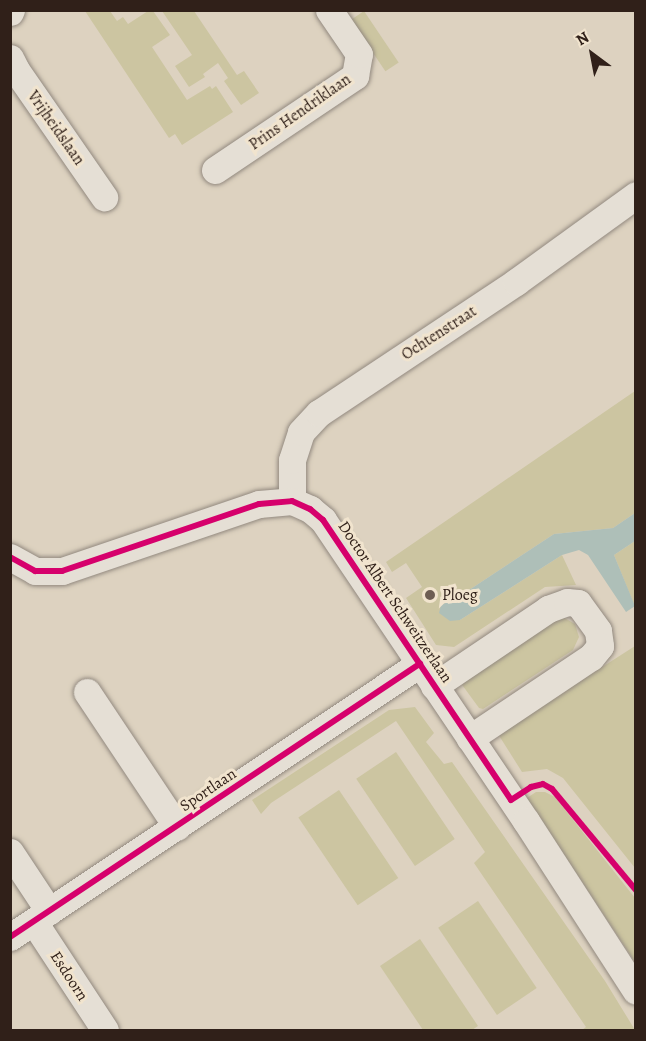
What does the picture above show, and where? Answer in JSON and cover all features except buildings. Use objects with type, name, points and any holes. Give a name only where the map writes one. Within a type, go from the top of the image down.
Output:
[{"type":"street","name":"Prins Hendriklaan","points":[[215,170],[355,76],[358,54],[329,10]]},
{"type":"street","name":"Vrijheidslaan","points":[[10,58],[104,196]]},
{"type":"street","name":"Ochtenstraat","points":[[292,501],[292,460],[301,432],[318,413],[516,282],[636,195]]},
{"type":"street","points":[[10,557],[35,571],[62,571],[259,504],[292,501]]},
{"type":"street","name":"Doctor Albert Schweitzerlaan","points":[[292,501],[310,509],[324,520],[636,991]]},
{"type":"street","name":"Doctor Albert Schweitzerlaan","points":[[427,675],[548,609],[567,602],[578,603],[598,632],[600,646],[591,657],[470,738]]},
{"type":"street","name":"Sportlaan","points":[[10,937],[177,827],[427,675]]},
{"type":"street","name":"Sportlaan","points":[[87,692],[177,827]]},
{"type":"street","name":"Esdoorn","points":[[10,852],[41,917],[105,1030]]},
{"type":"shaded area","points":[[85,11],[110,11],[117,21],[123,17],[128,24],[148,11],[153,11],[170,35],[152,47],[187,100],[210,86],[212,89],[216,86],[233,112],[182,145],[175,134],[169,138]]},
{"type":"shaded area","points":[[162,11],[194,11],[237,75],[244,71],[259,93],[241,105],[224,81],[228,78],[218,63],[203,74],[205,77],[189,87],[175,66],[192,55]]},
{"type":"shaded area","points":[[364,11],[399,62],[385,71],[351,20]]},
{"type":"shaded area","points":[[635,391],[635,513],[613,528],[554,534],[457,598],[441,605],[460,620],[562,555],[576,585],[545,587],[454,647],[436,645],[406,598],[422,587],[406,563],[392,572],[386,562]]},
{"type":"shaded area","points":[[635,513],[635,541],[614,555],[635,606],[626,612],[588,555],[579,550],[562,555],[460,620],[450,621],[439,613],[441,605],[457,598],[554,534],[613,528]]},
{"type":"shaded area","points":[[635,541],[635,607],[614,555]]},
{"type":"shaded area","points":[[561,616],[575,624],[579,637],[573,650],[483,709],[479,708],[460,682]]},
{"type":"shaded area","points":[[635,646],[635,868],[563,778],[547,769],[522,772],[498,734]]},
{"type":"shaded area","points":[[415,707],[434,733],[426,742],[444,764],[452,762],[605,981],[635,1030],[582,1030],[586,1027],[474,863],[485,852],[396,721],[271,803],[261,814],[252,800],[389,710]]},
{"type":"shaded area","points":[[396,752],[455,839],[415,866],[356,779]]},
{"type":"shaded area","points":[[339,790],[398,878],[358,905],[298,817]]},
{"type":"shaded area","points":[[536,792],[545,792],[555,797],[635,898],[635,962],[549,832],[521,802]]},
{"type":"shaded area","points":[[478,901],[537,988],[497,1015],[438,928]]},
{"type":"shaded area","points":[[420,939],[478,1026],[472,1030],[423,1030],[380,966]]},
{"type":"cycle path","points":[[10,557],[35,571],[62,571],[259,504],[292,501],[310,509],[323,520],[511,800],[531,787],[543,784],[552,789],[636,890]]},
{"type":"cycle path","points":[[10,937],[420,664]]},
{"type":"place","name":"Ploeg","points":[[430,595]]}]
